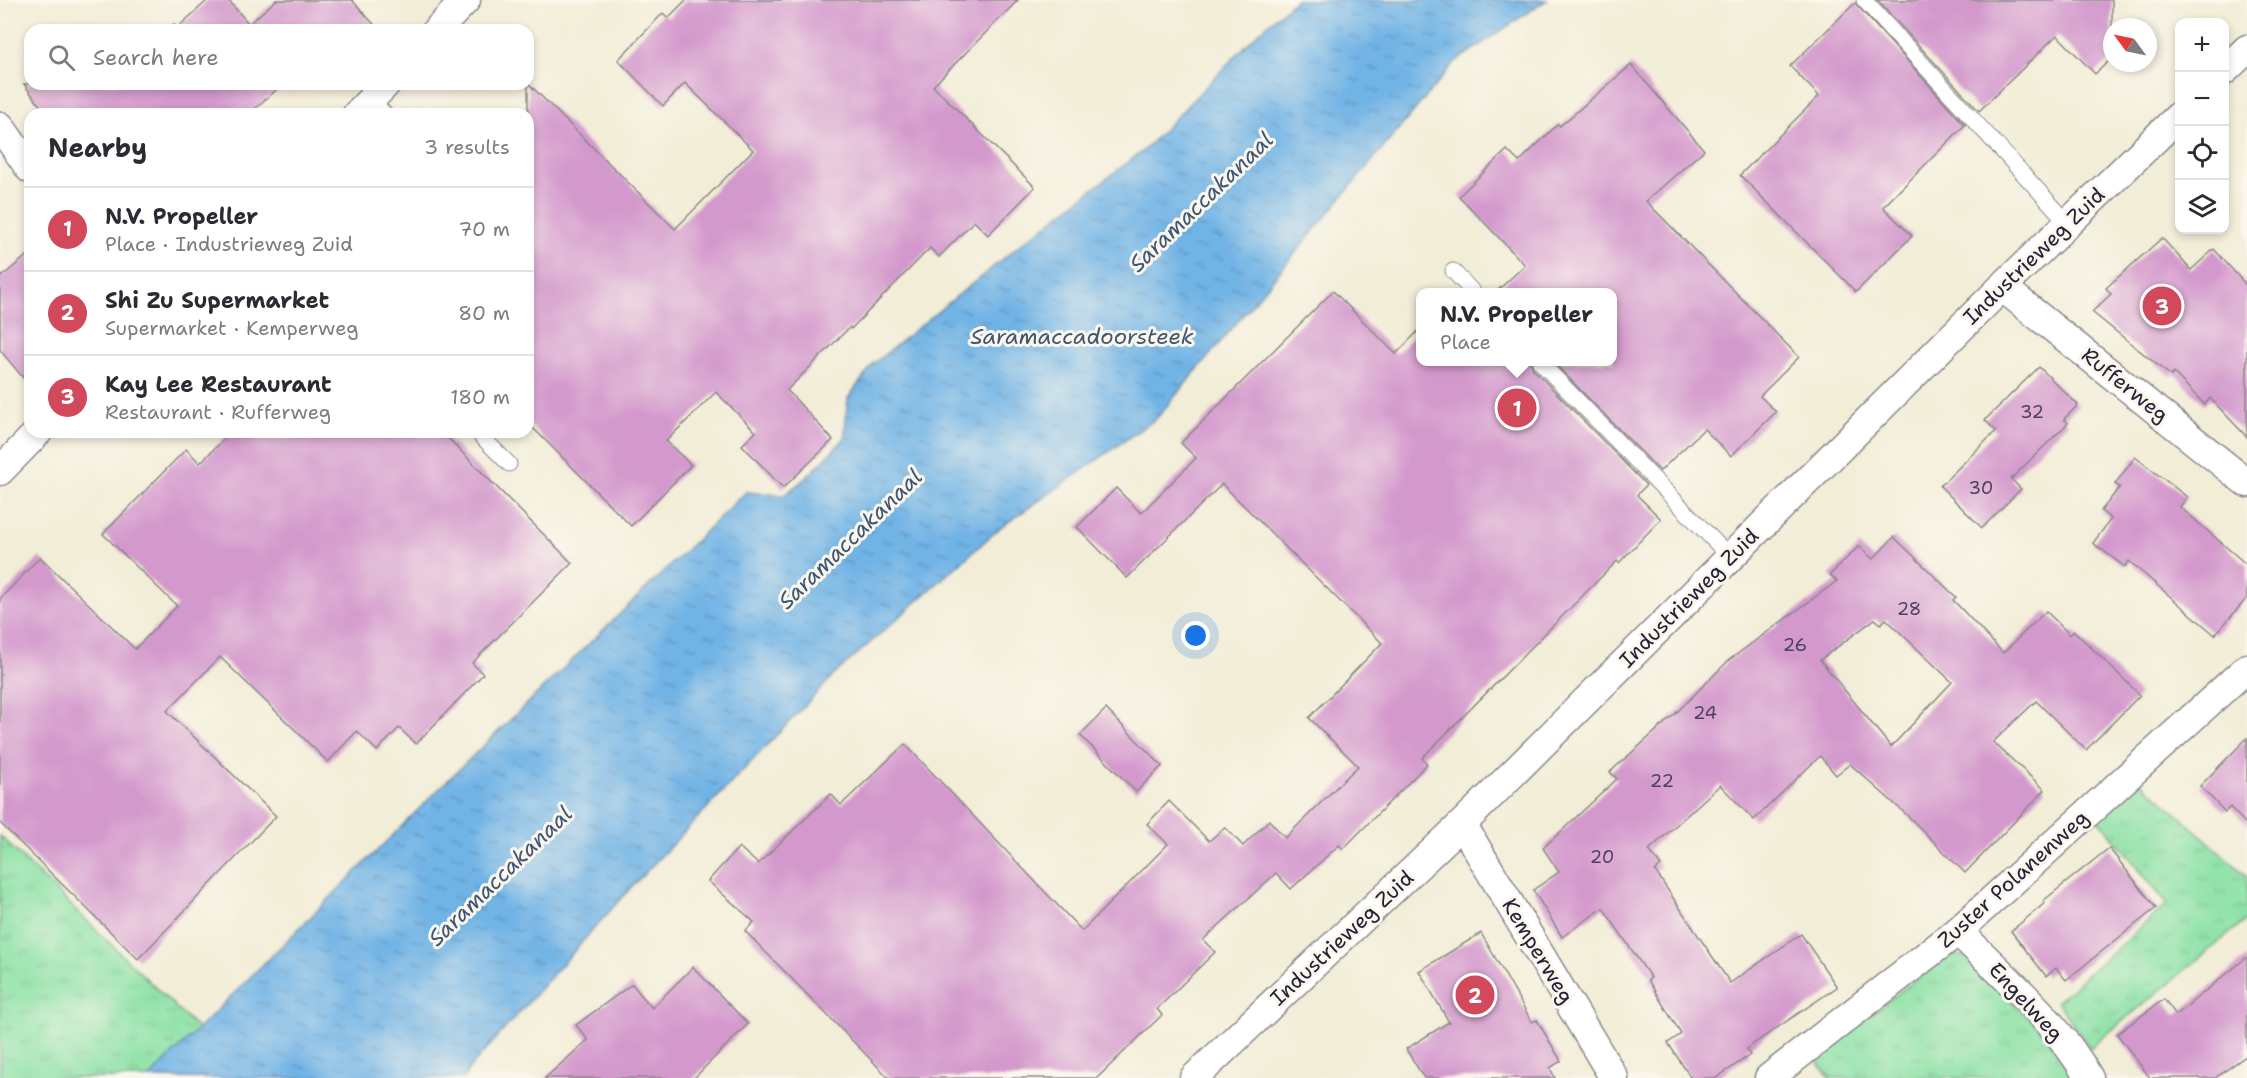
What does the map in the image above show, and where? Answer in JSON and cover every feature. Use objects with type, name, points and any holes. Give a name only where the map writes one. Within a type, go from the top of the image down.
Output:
[{"type":"street","points":[[443,24],[466,0]]},
{"type":"street","points":[[2229,66],[2247,49]]},
{"type":"street","name":"Industrieweg Zuid","points":[[1194,1078],[1462,824],[2002,287],[2175,120]]},
{"type":"street","points":[[0,126],[24,160]]},
{"type":"street","name":"Rufferweg","points":[[2002,287],[2247,483]]},
{"type":"street","points":[[0,471],[32,438]]},
{"type":"street","name":"Zuster Polanenweg","points":[[1769,1078],[1958,931],[2247,668]]},
{"type":"street","name":"Kemperweg","points":[[1462,824],[1614,1078]]},
{"type":"street","name":"Engelweg","points":[[1958,931],[2038,1009],[2089,1078]]},
{"type":"lane","points":[[1864,0],[2068,224]]},
{"type":"lane","points":[[1453,271],[1469,288]]},
{"type":"lane","points":[[1544,366],[1730,557]]},
{"type":"lane","points":[[483,438],[509,464]]},
{"type":"green space","points":[[2138,779],[2247,876],[2247,919],[2090,1048],[2057,1001],[2167,904],[2096,816]]},
{"type":"green space","points":[[0,836],[198,1029],[149,1078],[0,1078]]},
{"type":"green space","points":[[1955,955],[1968,956],[2046,1036],[2073,1076],[2069,1078],[1829,1078],[1815,1058],[1942,959]]},
{"type":"water","name":"Saramaccadoorsteek","points":[[1295,0],[1547,0],[1455,62],[1157,418],[1000,528],[836,673],[625,894],[468,1070],[464,1078],[149,1078],[449,779],[746,492],[784,495],[807,477],[844,439],[848,398],[874,363],[1030,237],[1144,150],[1257,34]]},
{"type":"building","points":[[208,0],[228,0],[249,24],[181,24]]},
{"type":"building","points":[[276,0],[352,0],[374,24],[249,24]]},
{"type":"building","points":[[686,0],[1018,0],[933,86],[1035,187],[988,235],[974,221],[939,257],[930,248],[851,329],[850,327],[787,390],[833,440],[783,488],[742,445],[756,432],[716,392],[666,441],[691,465],[631,526],[534,429],[534,108],[528,108],[528,90],[534,89],[675,229],[753,150],[685,83],[663,106],[618,60],[663,13],[668,18]]},
{"type":"building","points":[[1877,0],[2112,0],[2112,18],[2103,18],[2103,66],[2095,74],[2057,35],[1979,111]]},
{"type":"building","points":[[1855,3],[1965,125],[1883,207],[1912,236],[1856,292],[1740,175],[1819,96],[1790,66]]},
{"type":"building","points":[[1631,65],[1704,150],[1646,201],[1799,357],[1760,396],[1776,412],[1731,456],[1704,429],[1660,471],[1557,366],[1617,366],[1617,288],[1500,288],[1525,265],[1459,196],[1507,150],[1519,162],[1558,124],[1560,126]]},
{"type":"building","points":[[28,90],[276,90],[256,108],[42,108]]},
{"type":"building","points":[[2162,238],[2191,270],[2214,249],[2247,286],[2247,437],[2210,398],[2204,404],[2174,373],[2171,376],[2092,312],[2111,294],[2106,288]]},
{"type":"building","points":[[24,258],[24,379],[0,350],[0,278]]},
{"type":"building","points":[[1333,291],[1396,354],[1416,333],[1416,366],[1532,366],[1646,485],[1637,495],[1661,519],[1422,758],[1427,764],[1343,849],[1339,845],[1291,889],[1276,873],[1203,940],[1215,952],[1157,1009],[1162,1015],[1097,1078],[889,1078],[745,931],[754,922],[708,881],[739,847],[758,864],[831,794],[841,805],[905,744],[1082,931],[1168,844],[1147,824],[1169,801],[1209,841],[1225,827],[1243,846],[1269,820],[1285,838],[1358,766],[1309,718],[1382,643],[1222,484],[1127,578],[1077,527],[1116,488],[1141,513],[1196,458],[1181,443]]},
{"type":"building","points":[[2039,367],[2078,405],[2064,419],[2068,423],[2011,479],[2021,489],[1982,528],[1940,486],[1996,431],[1985,420]]},
{"type":"building","points":[[225,438],[448,438],[572,563],[472,663],[483,674],[416,744],[399,728],[377,751],[357,731],[328,762],[220,657],[167,711],[276,816],[138,959],[0,823],[0,599],[40,557],[135,649],[177,606],[103,534],[186,449],[200,463]]},
{"type":"building","points":[[2135,457],[2187,497],[2180,507],[2247,565],[2247,598],[2215,635],[2129,561],[2125,567],[2093,543],[2111,519],[2101,511],[2120,487],[2115,484]]},
{"type":"building","points":[[1894,537],[1956,597],[1953,600],[2003,653],[2046,611],[2070,635],[2074,631],[2140,695],[2086,750],[2036,701],[1993,742],[2045,790],[1965,873],[1908,816],[1850,764],[1836,775],[1820,756],[1754,820],[1720,785],[1649,850],[1661,866],[1655,871],[1730,983],[1801,934],[1837,987],[1746,1049],[1750,1055],[1716,1078],[1691,1078],[1668,1043],[1681,1034],[1648,980],[1651,978],[1603,908],[1562,937],[1533,890],[1559,872],[1543,848],[1617,779],[1610,772],[1675,714],[1729,660],[1837,581],[1830,575],[1859,546],[1873,559]],"holes":[[[1875,619],[1881,624],[1886,619],[1952,682],[1891,747],[1820,660]]]},
{"type":"building","points":[[1106,709],[1162,766],[1136,792],[1080,735]]},
{"type":"building","points":[[2247,738],[2247,825],[2230,807],[2225,812],[2200,786]]},
{"type":"building","points":[[2109,848],[2156,908],[2066,980],[2056,968],[2046,976],[2011,931],[2045,903],[2043,901]]},
{"type":"building","points":[[1481,933],[1532,1022],[1537,1020],[1561,1061],[1550,1068],[1555,1078],[1424,1078],[1406,1049],[1449,1022],[1419,971]]},
{"type":"building","points":[[2247,957],[2247,1055],[2215,1078],[2150,1078],[2117,1034],[2164,999],[2176,1015]]},
{"type":"building","points":[[693,967],[748,1024],[694,1078],[545,1078],[588,1040],[576,1025],[632,984],[652,1008]]},
{"type":"place","name":"Kay Lee Restaurant","points":[[2162,306]]},
{"type":"place","name":"N.V. Propeller","points":[[1517,408]]},
{"type":"place","name":"Shi Zu Supermarket","points":[[1475,995]]},
{"type":"water label","name":"Saramaccakanaal","points":[[1201,202]]},
{"type":"water label","name":"Saramaccakanaal","points":[[850,539]]},
{"type":"water label","name":"Saramaccakanaal","points":[[500,876]]}]
